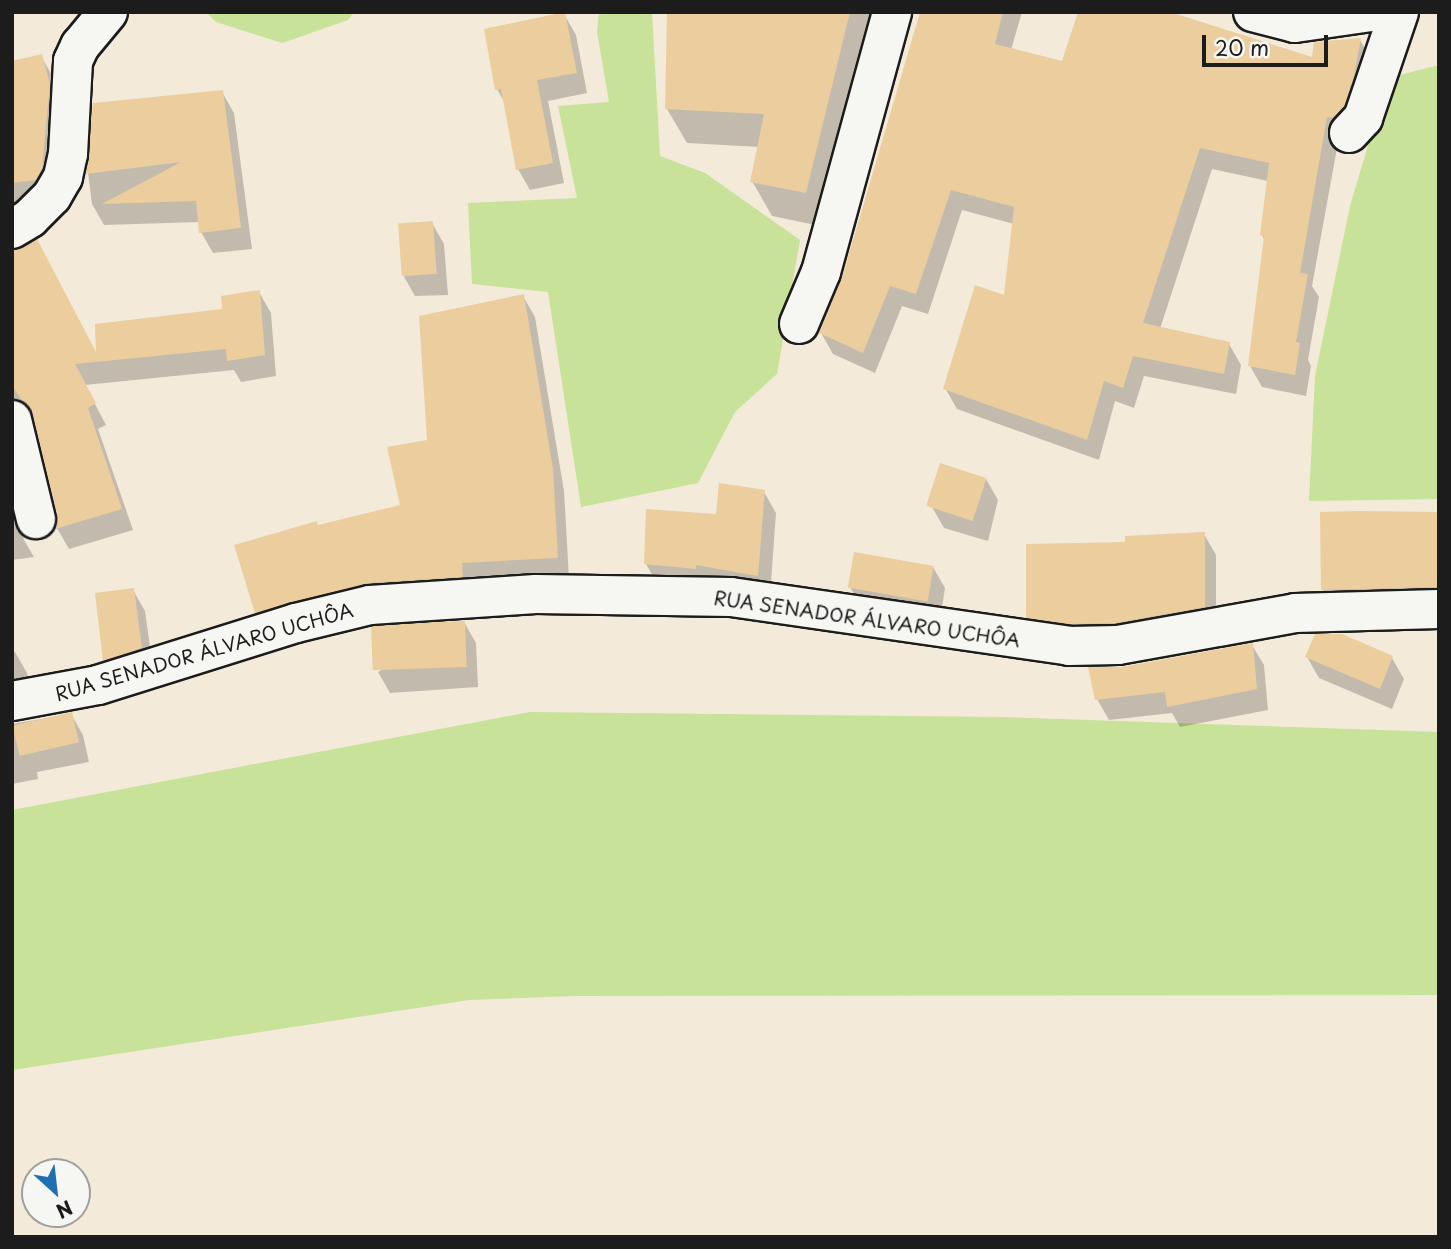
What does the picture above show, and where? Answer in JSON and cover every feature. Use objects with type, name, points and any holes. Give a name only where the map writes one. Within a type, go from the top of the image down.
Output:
[{"type":"street","points":[[12,229],[30,218],[52,196],[63,177],[68,154],[73,61],[80,46],[108,12]]},
{"type":"street","points":[[799,324],[821,272],[892,12]]},
{"type":"street","points":[[1253,12],[1278,21],[1304,23],[1371,12]]},
{"type":"street","points":[[1349,134],[1363,118],[1399,12]]},
{"type":"street","points":[[12,420],[36,519]]},
{"type":"street","name":"RUA SENADOR ÁLVARO UCHÔA","points":[[12,701],[99,685],[296,623],[370,606],[509,596],[731,597],[1069,646],[1118,645],[1295,613],[1439,608]]},
{"type":"green space","points":[[206,12],[354,12],[348,20],[282,43],[216,22]]},
{"type":"green space","points":[[599,12],[652,12],[660,156],[705,173],[800,240],[777,374],[735,412],[698,483],[581,507],[548,292],[472,284],[468,203],[577,198],[558,106],[609,102],[597,32]]},
{"type":"green space","points":[[1439,65],[1439,499],[1309,501],[1315,376],[1350,206],[1388,78]]},
{"type":"green space","points":[[530,712],[1003,717],[1439,732],[1439,995],[573,996],[469,1000],[12,1070],[12,810]]},
{"type":"building","points":[[565,12],[577,73],[537,80],[553,163],[516,170],[501,89],[495,90],[484,29]]},
{"type":"building","points":[[667,12],[850,12],[806,193],[750,182],[764,114],[665,109]]},
{"type":"building","points":[[920,12],[1003,12],[995,44],[1062,61],[1078,12],[1170,12],[1312,57],[1314,42],[1361,38],[1354,76],[1344,107],[1333,118],[1327,117],[1300,273],[1308,274],[1296,342],[1300,343],[1295,375],[1248,366],[1264,236],[1260,235],[1269,163],[1200,148],[1143,323],[1230,342],[1224,374],[1133,356],[1123,388],[1104,381],[1087,440],[943,389],[975,285],[1004,295],[1014,207],[951,190],[916,294],[890,286],[863,353],[819,333],[842,278]]},
{"type":"building","points":[[42,54],[50,84],[42,169],[36,180],[12,183],[12,61]]},
{"type":"building","points":[[223,90],[241,228],[199,233],[196,201],[102,204],[181,162],[86,174],[93,103]]},
{"type":"building","points":[[433,221],[437,274],[402,276],[398,223]]},
{"type":"building","points":[[37,239],[96,352],[95,324],[222,309],[221,296],[260,290],[265,355],[227,361],[226,349],[75,364],[96,403],[88,408],[122,509],[55,529],[57,514],[33,415],[12,386],[12,251]]},
{"type":"building","points":[[524,294],[553,469],[558,558],[462,563],[463,577],[367,583],[255,613],[234,545],[317,521],[318,525],[400,505],[387,447],[427,440],[419,316]]},
{"type":"building","points":[[940,463],[987,478],[973,521],[926,506]]},
{"type":"building","points":[[719,483],[765,490],[758,576],[696,565],[696,569],[644,564],[646,509],[716,514]]},
{"type":"building","points":[[1320,512],[1439,512],[1439,587],[1321,590]]},
{"type":"building","points":[[1205,532],[1205,607],[1116,623],[1070,624],[1026,618],[1026,544],[1125,542],[1125,536]]},
{"type":"building","points":[[854,552],[934,566],[928,602],[848,587]]},
{"type":"building","points":[[134,588],[142,648],[103,661],[95,593]]},
{"type":"building","points":[[465,621],[467,667],[373,670],[371,624]]},
{"type":"building","points":[[1315,634],[1342,634],[1393,656],[1380,689],[1305,657]]},
{"type":"building","points":[[1253,643],[1257,689],[1167,707],[1165,692],[1095,700],[1088,667],[1122,667]]},
{"type":"building","points":[[72,712],[79,742],[20,756],[13,726]]}]
